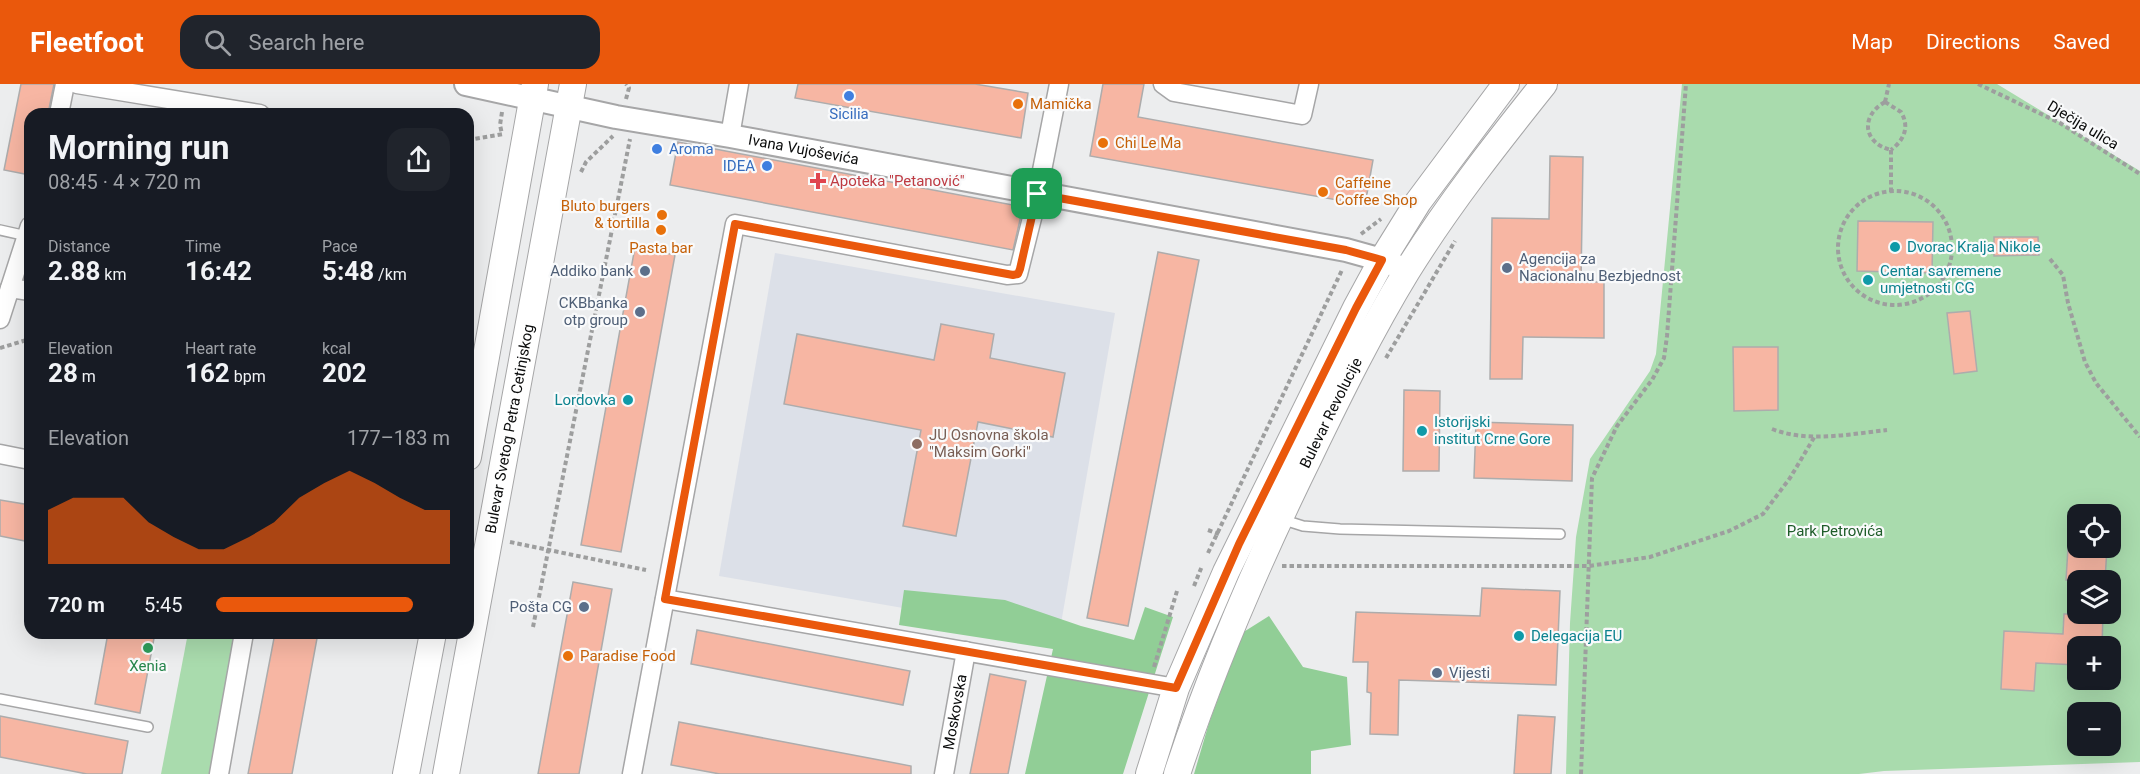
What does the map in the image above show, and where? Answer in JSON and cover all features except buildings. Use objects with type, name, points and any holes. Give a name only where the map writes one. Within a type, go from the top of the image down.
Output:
[{"type":"main road","name":"Bulevar Revolucije","points":[[1149,774],[1176,688],[1239,544],[1356,308],[1418,202],[1506,84]]},
{"type":"main road","name":"Bulevar Revolucije","points":[[1177,774],[1217,661],[1247,589],[1323,428],[1407,271],[1451,206],[1544,84]]},
{"type":"main road","points":[[474,424],[534,92]]},
{"type":"main road","name":"Bulevar Svetog Petra Cetinjskog","points":[[474,621],[570,96]]},
{"type":"main road","points":[[406,774],[432,639]]},
{"type":"main road","name":"Bulevar Svetog Petra Cetinjskog","points":[[446,774],[471,639]]},
{"type":"street","points":[[60,108],[65,84]]},
{"type":"street","points":[[77,84],[216,108]]},
{"type":"street","name":"Ivana Vujoševića","points":[[466,84],[504,93],[534,92],[570,96],[730,136],[1346,250],[1382,260],[1407,271]]},
{"type":"street","points":[[730,136],[739,84]]},
{"type":"street","points":[[632,774],[735,224],[1013,275],[1018,274],[1059,84]]},
{"type":"street","points":[[1163,84],[1174,92],[1302,115],[1309,84]]},
{"type":"street","points":[[0,320],[24,244]]},
{"type":"street","points":[[10,288],[24,290]]},
{"type":"street","points":[[0,454],[24,459]]},
{"type":"street","points":[[665,599],[1176,688]]},
{"type":"street","points":[[219,774],[243,639]]},
{"type":"street","name":"Moskovska","points":[[944,774],[966,651]]},
{"type":"lane","points":[[0,230],[24,231]]},
{"type":"lane","points":[[1279,518],[1303,526],[1340,529],[1560,534]]},
{"type":"lane","points":[[0,699],[148,727]]},
{"type":"path","points":[[1581,774],[1592,478],[1617,426],[1652,380],[1664,357],[1686,84]]},
{"type":"path","points":[[1890,84],[1885,102],[1872,111],[1868,127],[1875,144],[1890,150]]},
{"type":"path","name":"Dječija ulica","points":[[1978,84],[2060,123],[2140,174]]},
{"type":"path","points":[[504,93],[500,125],[504,143]]},
{"type":"path","points":[[1885,102],[1902,112],[1906,126],[1901,140],[1890,150],[1891,192]]},
{"type":"path","points":[[533,627],[632,130]]},
{"type":"path","points":[[474,139],[502,134]]},
{"type":"path","points":[[1891,192],[1905,192],[1923,198],[1937,210],[1947,225],[1952,243],[1951,261],[1944,278],[1932,292],[1916,302],[1891,305],[1879,303],[1862,295],[1848,281],[1840,264],[1838,245],[1842,226],[1853,210],[1868,198],[1891,192]]},
{"type":"path","points":[[1385,359],[1458,237]]},
{"type":"path","points":[[2050,259],[2063,275],[2068,303],[2085,362],[2096,383],[2140,437]]},
{"type":"path","points":[[0,348],[24,341]]},
{"type":"path","points":[[1772,429],[1788,435],[1815,436],[1887,430]]},
{"type":"path","points":[[509,542],[646,570]]},
{"type":"path","points":[[1276,574],[1286,556]]},
{"type":"path","points":[[1149,682],[1177,591]]},
{"type":"shaded area","name":"JU Osnovna škola \"Maksim Gorki\"","points":[[775,253],[1115,313],[1059,635],[719,576]]},
{"type":"green space","name":"Park Petrovića","points":[[1682,84],[1997,84],[2140,171],[2140,762],[1884,771],[1859,774],[1566,774],[1570,623],[1576,537],[1590,459],[1650,371],[1656,354]]},
{"type":"green space","points":[[904,590],[1005,600],[1081,626],[1134,640],[1145,607],[1173,617],[1123,774],[1025,774],[1053,649],[899,625]]},
{"type":"green space","points":[[1269,616],[1303,667],[1347,677],[1351,745],[1311,751],[1311,774],[1194,774],[1209,723],[1242,633]]},
{"type":"green space","points":[[187,639],[235,639],[210,774],[161,774]]},
{"type":"place","name":"Sicilia","points":[[849,96]]},
{"type":"place","name":"Mamička","points":[[1018,104]]},
{"type":"place","name":"Chi Le Ma","points":[[1103,143]]},
{"type":"place","name":"Aroma","points":[[657,149]]},
{"type":"place","name":"IDEA","points":[[767,166]]},
{"type":"place","name":"Apoteka \"Petanović\"","points":[[818,181]]},
{"type":"place","name":"Caffeine Coffee Shop","points":[[1323,192]]},
{"type":"place","name":"Bluto burgers & tortilla","points":[[662,215]]},
{"type":"place","name":"Pasta bar","points":[[661,230]]},
{"type":"place","name":"Dvorac Kralja Nikole","points":[[1895,247]]},
{"type":"place","name":"Agencija za Nacionalnu Bezbjednost","points":[[1507,268]]},
{"type":"place","name":"Addiko bank","points":[[645,271]]},
{"type":"place","name":"Centar savremene umjetnosti CG","points":[[1868,280]]},
{"type":"place","name":"CKBbanka otp group","points":[[640,312]]},
{"type":"place","name":"Lordovka","points":[[628,400]]},
{"type":"place","name":"Istorijski institut Crne Gore","points":[[1422,431]]},
{"type":"place","name":"JU Osnovna škola \"Maksim Gorki\"","points":[[917,444]]},
{"type":"place","name":"Pošta CG","points":[[584,607]]},
{"type":"place","name":"Delegacija EU","points":[[1519,636]]},
{"type":"place","name":"Xenia","points":[[148,648]]},
{"type":"place","name":"Paradise Food","points":[[568,656]]},
{"type":"place","name":"Vijesti","points":[[1437,673]]},
{"type":"route","points":[[1037,194],[1346,250],[1382,260],[1239,544],[1176,688],[665,599],[735,224],[1013,275],[1018,274],[1020,269],[1037,194]]}]
